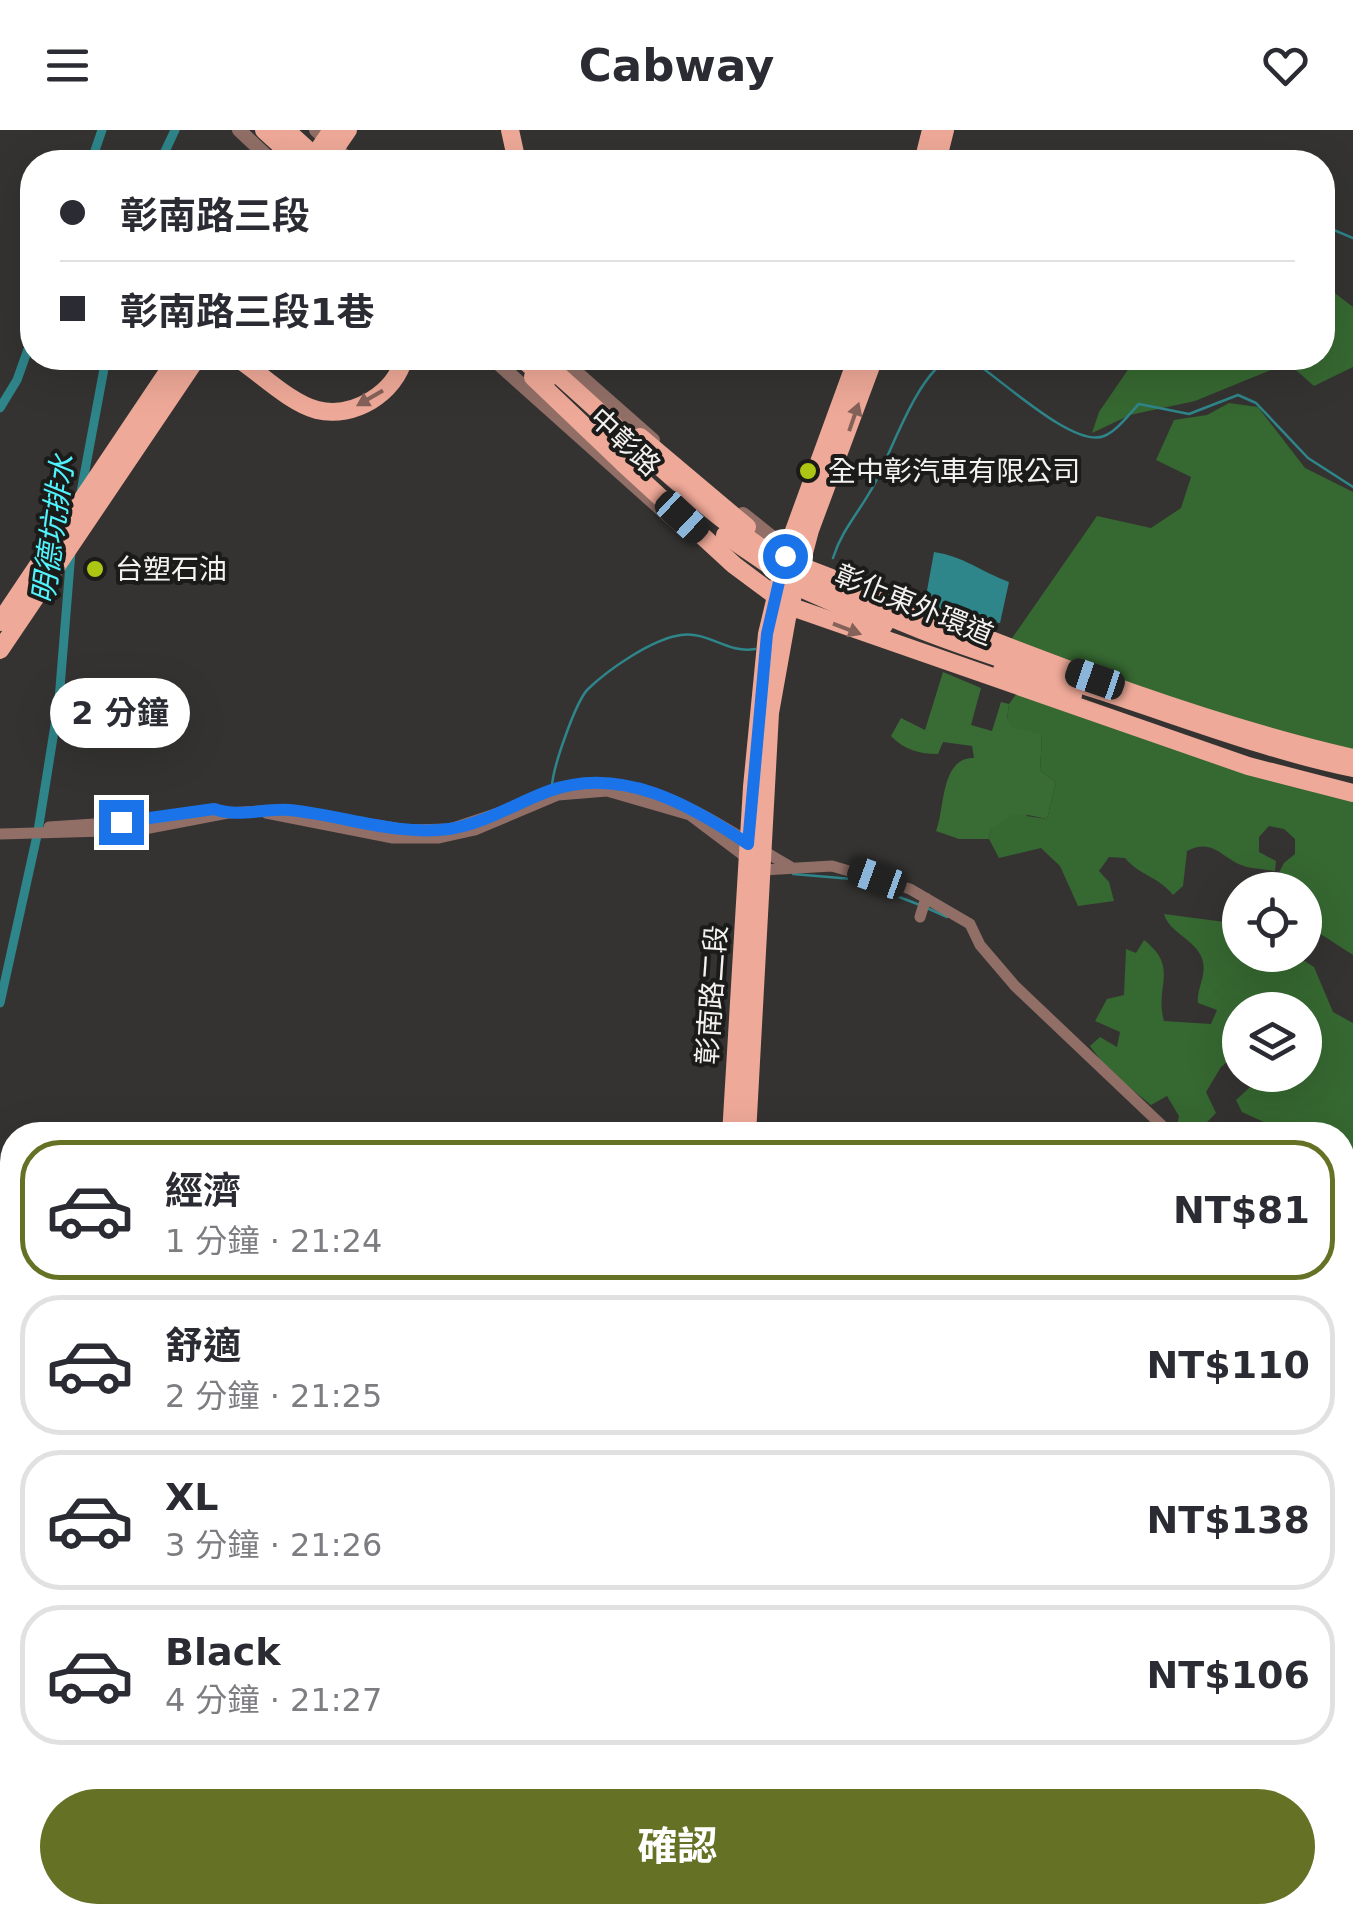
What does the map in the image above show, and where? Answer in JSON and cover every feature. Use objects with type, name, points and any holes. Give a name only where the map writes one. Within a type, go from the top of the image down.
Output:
[{"type":"main road","points":[[262,130],[278,150]]},
{"type":"main road","points":[[262,130],[285,150]]},
{"type":"main road","points":[[286,130],[326,145],[348,130]]},
{"type":"main road","points":[[0,622],[169,370]]},
{"type":"main road","points":[[0,650],[188,370]]},
{"type":"main road","points":[[260,370],[317,410],[367,403],[393,381],[398,370]]},
{"type":"main road","points":[[525,370],[710,544],[782,601],[1248,766],[1353,793]]},
{"type":"main road","name":"彰化東外環道","points":[[526,370],[721,532],[777,574],[822,599],[1021,678],[1256,756],[1353,782]]},
{"type":"main road","name":"彰化東外環道","points":[[553,370],[728,522],[783,562],[843,595],[1042,672],[1259,743],[1353,768]]},
{"type":"main road","points":[[561,370],[792,561],[917,614],[1095,679],[1353,758]]},
{"type":"main road","points":[[756,856],[782,601],[853,370]]},
{"type":"main road","points":[[792,561],[869,370]]},
{"type":"main road","name":"彰南路二段","points":[[731,1122],[756,856]]},
{"type":"main road","name":"彰南路二段","points":[[747,1122],[756,856]]},
{"type":"street","points":[[239,130],[260,150]]},
{"type":"street","name":"中彰路","points":[[522,370],[544,400],[740,580],[782,601]]},
{"type":"street","points":[[544,400],[561,370]]},
{"type":"street","name":"中彰路","points":[[574,370],[773,538],[792,561]]},
{"type":"street","points":[[0,831],[139,830],[228,814],[296,811],[408,830],[450,829],[551,790],[574,784],[609,784],[676,799],[756,856]]},
{"type":"street","points":[[266,813],[393,838],[458,835],[558,796],[607,791],[690,815],[756,856],[791,867],[855,870],[926,898],[970,924],[980,945],[1015,986],[1158,1122]]},
{"type":"street","points":[[920,917],[926,898]]},
{"type":"green space","points":[[1335,293],[1353,307],[1353,367],[1314,386],[1296,370],[1335,370]]},
{"type":"green space","points":[[1128,370],[1271,370],[1195,401],[1130,415],[1092,433],[1099,412]]},
{"type":"green space","points":[[1229,403],[1258,407],[1305,468],[1353,492],[1353,750],[1198,711],[1010,641],[1097,516],[1151,528],[1181,508],[1191,477],[1156,460],[1174,420],[1207,415]]},
{"type":"green space","points":[[943,672],[981,688],[971,725],[992,731],[1001,702],[1009,704],[1007,720],[1042,734],[1040,771],[1056,782],[1047,819],[1028,815],[991,829],[989,839],[959,839],[936,831],[949,775],[963,760],[974,758],[972,746],[943,742],[938,754],[925,753],[907,748],[891,736],[901,718],[925,730]]},
{"type":"green space","points":[[1017,693],[1353,791],[1353,955],[1322,935],[1322,872],[1279,872],[1295,854],[1295,839],[1284,829],[1269,826],[1259,837],[1259,852],[1276,861],[1275,871],[1241,865],[1203,846],[1187,851],[1183,886],[1173,895],[1125,858],[1109,857],[1099,871],[1109,882],[1114,901],[1078,906],[1060,866],[1041,848],[999,858],[989,839],[991,829],[1012,814],[1047,819],[1056,782],[1040,771],[1042,734],[1013,728],[1007,720],[1009,704]]},
{"type":"green space","points":[[1164,914],[1222,922],[1222,972],[1316,972],[1333,1012],[1353,1023],[1353,1122],[1264,1122],[1242,1112],[1236,1100],[1245,1092],[1322,1092],[1322,992],[1222,992],[1222,1066],[1206,1092],[1216,1113],[1207,1122],[1178,1122],[1179,1116],[1167,1096],[1151,1105],[1107,1069],[1090,1046],[1100,1037],[1117,1047],[1120,1032],[1095,1021],[1107,999],[1124,995],[1126,949],[1136,953],[1144,940],[1155,950],[1164,969],[1164,1021],[1211,1024],[1217,1010],[1198,1003],[1204,968],[1201,956]]},
{"type":"water","points":[[934,552],[1009,582],[1000,623],[924,607]]},
{"type":"waterway","points":[[95,150],[102,130]]},
{"type":"waterway","name":"明德坑排水","points":[[166,150],[175,130]]},
{"type":"waterway","points":[[1335,230],[1353,238]]},
{"type":"waterway","points":[[0,408],[21,370]]},
{"type":"waterway","name":"明德坑排水","points":[[81,492],[104,370]]},
{"type":"waterway","points":[[833,558],[917,395],[936,370]]},
{"type":"waterway","points":[[984,370],[1055,422],[1090,437],[1109,434],[1139,404],[1189,414],[1238,395],[1256,403],[1308,458],[1353,487]]},
{"type":"waterway","name":"明德坑排水","points":[[0,1003],[38,831],[59,700],[71,552]]},
{"type":"waterway","points":[[552,789],[560,753],[583,696],[619,664],[657,642],[681,635],[755,649]]},
{"type":"waterway","points":[[729,837],[738,844]]},
{"type":"waterway","points":[[793,874],[852,879],[920,905]]},
{"type":"waterway","points":[[927,908],[947,917]]},
{"type":"place","name":"全中彰汽車有限公司","points":[[808,471]]},
{"type":"place","name":"台塑石油","points":[[95,569]]},
{"type":"route","points":[[121,822],[149,822],[214,809],[228,814],[278,810],[371,826],[450,829],[551,790],[574,784],[609,784],[676,799],[748,844],[767,634],[785,556]]}]
